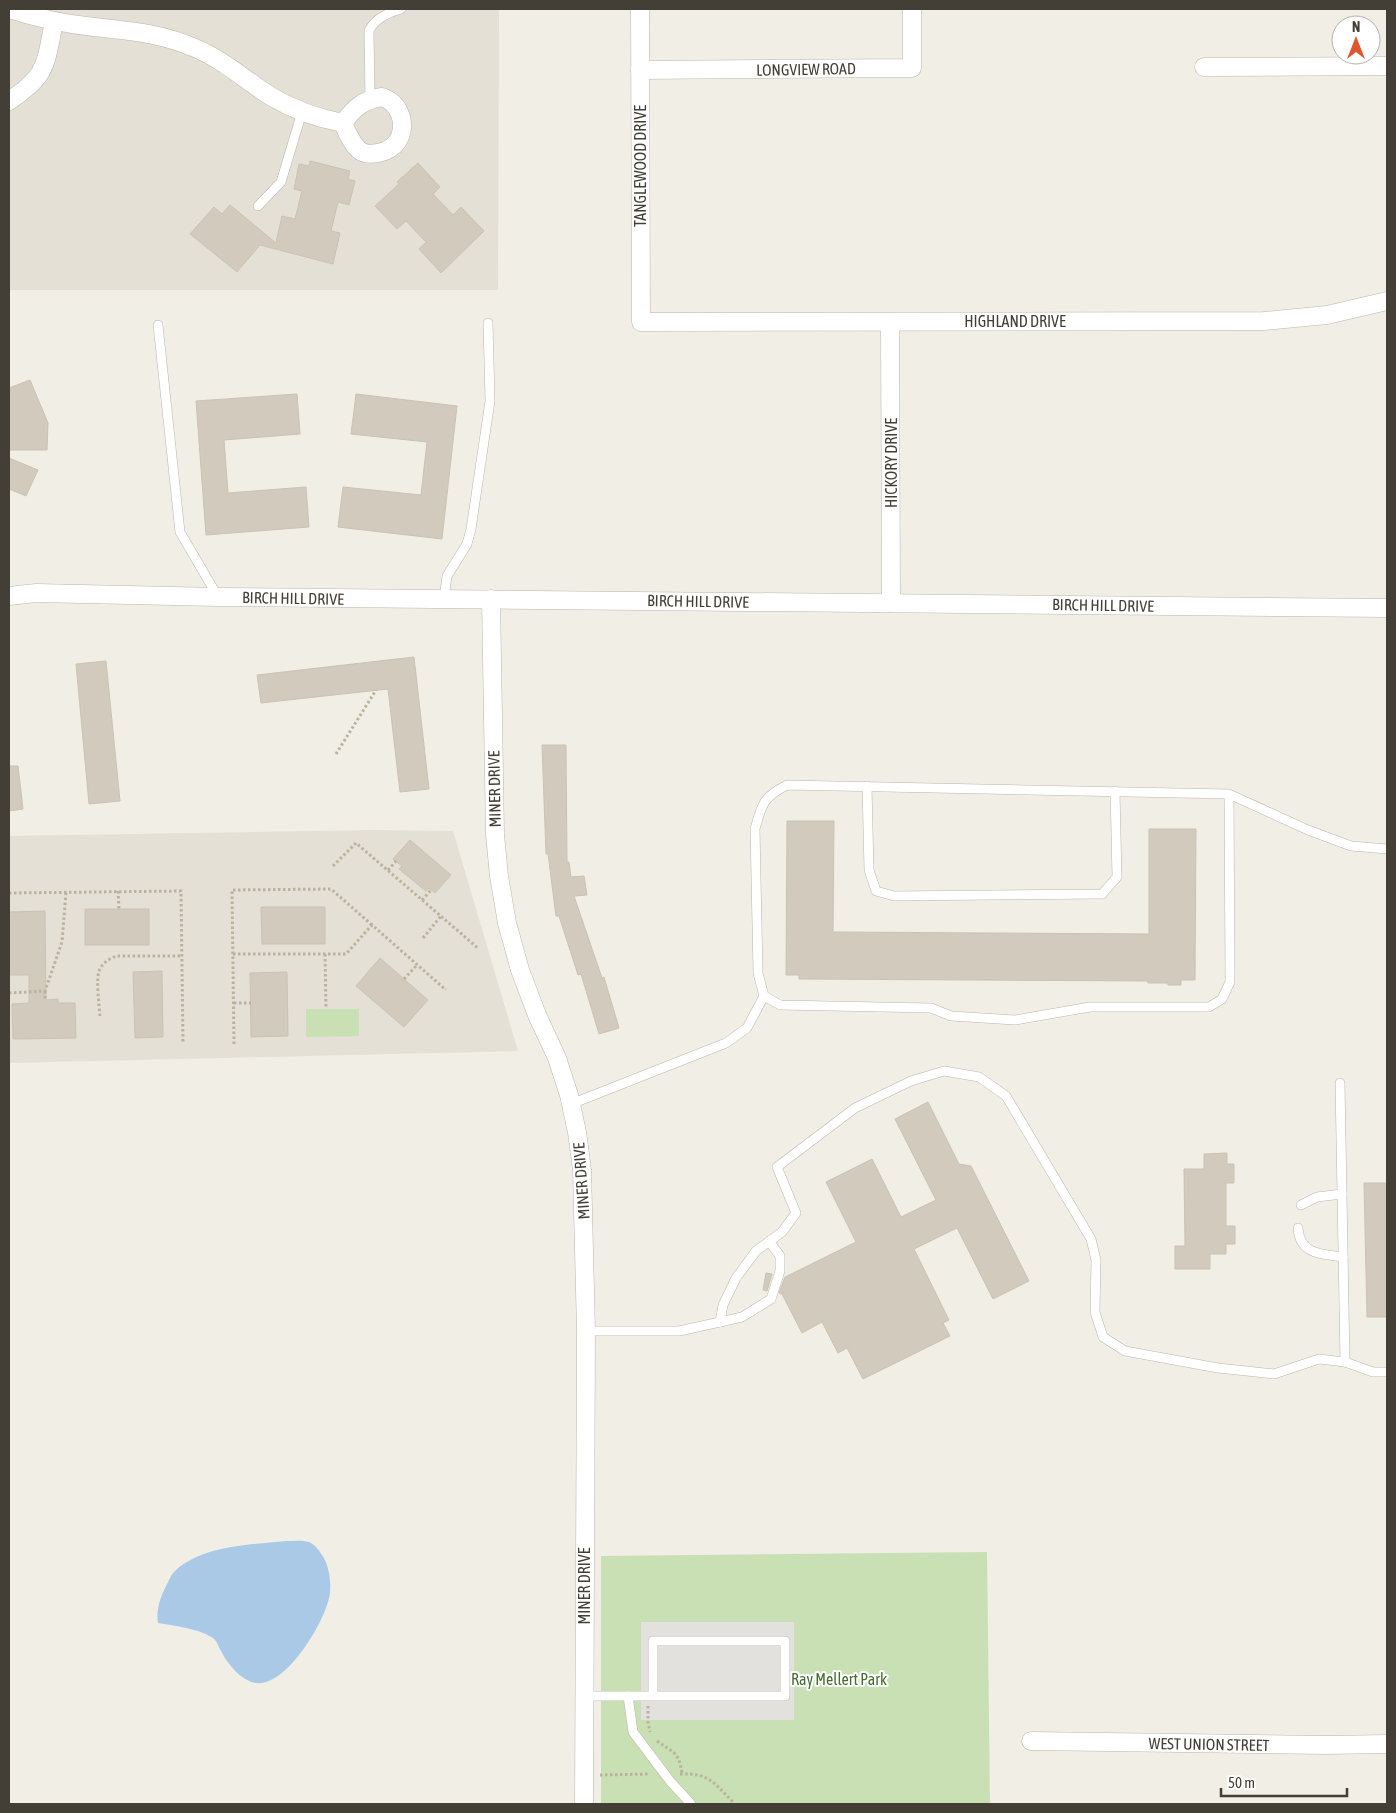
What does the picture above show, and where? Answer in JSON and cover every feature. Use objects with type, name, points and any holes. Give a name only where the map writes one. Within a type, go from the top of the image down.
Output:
[{"type":"street","name":"TANGLEWOOD DRIVE","points":[[640,9],[641,322]]},
{"type":"street","name":"LONGVIEW ROAD","points":[[640,70],[912,68],[912,9]]},
{"type":"street","points":[[9,10],[54,22],[133,30],[162,36],[195,48],[220,61],[271,96],[302,112],[319,119],[342,123]]},
{"type":"street","points":[[9,101],[28,88],[38,78],[45,65],[54,22]]},
{"type":"street","points":[[1204,67],[1387,66]]},
{"type":"street","points":[[382,97],[396,105],[400,113],[401,132],[397,142],[387,150],[377,154],[370,154],[360,151],[342,123],[354,108],[370,99],[382,97]]},
{"type":"street","name":"HIGHLAND DRIVE","points":[[641,322],[1285,320],[1327,314],[1387,301]]},
{"type":"street","name":"HICKORY DRIVE","points":[[890,322],[891,603]]},
{"type":"street","name":"BIRCH HILL DRIVE","points":[[9,596],[36,593],[218,597],[1387,608]]},
{"type":"street","name":"MINER DRIVE","points":[[491,599],[495,835],[499,876],[507,924],[520,970],[537,1015],[557,1058],[571,1104],[582,1170],[586,1330],[584,1804]]},
{"type":"street","name":"WEST UNION STREET","points":[[1030,1742],[1387,1744]]},
{"type":"lane","points":[[370,99],[369,30],[372,24],[386,13],[401,9]]},
{"type":"lane","points":[[258,206],[281,182],[302,112]]},
{"type":"lane","points":[[444,599],[447,576],[467,544],[471,529],[490,401],[488,324]]},
{"type":"lane","points":[[158,325],[180,532],[218,597]]},
{"type":"lane","points":[[571,1104],[726,1044],[747,1028],[764,996],[758,973],[755,828],[761,808],[771,793],[787,785],[1229,794],[1308,830],[1342,843],[1351,846],[1387,849]]},
{"type":"lane","points":[[867,786],[869,870],[876,892],[894,896],[1102,894],[1116,877],[1115,792]]},
{"type":"lane","points":[[764,996],[780,1005],[931,1008],[951,1016],[1015,1020],[1090,1007],[1209,1007],[1222,999],[1230,982],[1229,794]]},
{"type":"lane","points":[[720,1322],[723,1305],[736,1278],[756,1251],[782,1232],[796,1213],[777,1167],[855,1108],[911,1080],[944,1071],[979,1077],[1006,1096],[1091,1239],[1096,1260],[1096,1312],[1103,1337],[1125,1351],[1218,1368],[1274,1374],[1319,1359],[1344,1362],[1373,1372],[1387,1372]]},
{"type":"lane","points":[[1340,1083],[1344,1362]]},
{"type":"lane","points":[[1301,1205],[1317,1197],[1342,1194]]},
{"type":"lane","points":[[1298,1228],[1299,1238],[1306,1249],[1343,1257]]},
{"type":"lane","points":[[586,1330],[679,1331],[742,1317],[771,1299],[780,1271],[780,1256],[769,1242]]},
{"type":"lane","points":[[584,1696],[628,1696],[650,1696],[785,1696],[785,1641],[653,1641],[650,1696]]},
{"type":"lane","points":[[628,1696],[633,1732],[670,1781],[691,1804]]},
{"type":"path","points":[[336,754],[376,690]]},
{"type":"path","points":[[333,866],[356,843],[479,949]]},
{"type":"path","points":[[388,870],[396,861]]},
{"type":"path","points":[[234,1044],[232,890],[331,889],[446,990]]},
{"type":"path","points":[[422,900],[431,890]]},
{"type":"path","points":[[9,893],[181,891],[183,1044]]},
{"type":"path","points":[[45,1000],[45,992],[62,942],[66,892]]},
{"type":"path","points":[[118,892],[119,909]]},
{"type":"path","points":[[423,938],[441,916]]},
{"type":"path","points":[[233,954],[346,954],[372,925]]},
{"type":"path","points":[[324,954],[326,1009]]},
{"type":"path","points":[[100,1016],[99,973],[109,959],[118,956],[182,956]]},
{"type":"path","points":[[404,979],[417,965]]},
{"type":"path","points":[[9,993],[45,992]]},
{"type":"path","points":[[234,1003],[251,1003]]},
{"type":"path","points":[[650,1696],[648,1722],[650,1732],[655,1741],[675,1753],[680,1760],[682,1774]]},
{"type":"shaded area","points":[[9,9],[499,9],[498,290],[9,290]]},
{"type":"shaded area","points":[[374,830],[453,831],[518,1051],[9,1063],[9,836]]},
{"type":"shaded area","points":[[641,1622],[794,1622],[794,1720],[641,1720]]},
{"type":"green space","points":[[306,1009],[359,1009],[359,1036],[306,1037]]},
{"type":"green space","name":"Ray Mellert Park","points":[[987,1552],[990,1804],[601,1804],[601,1556]]},
{"type":"water","points":[[286,1541],[306,1541],[316,1547],[327,1566],[330,1592],[322,1618],[314,1634],[304,1649],[280,1675],[268,1682],[250,1682],[231,1666],[213,1638],[179,1626],[158,1623],[159,1604],[166,1586],[174,1572],[188,1562],[200,1555],[228,1548]]},
{"type":"building","points":[[310,161],[350,171],[348,179],[355,181],[349,205],[338,202],[331,231],[340,233],[333,264],[260,245],[237,272],[190,234],[214,207],[222,214],[230,205],[276,243],[282,216],[295,219],[302,191],[294,189],[299,164],[309,166]]},
{"type":"building","points":[[418,163],[440,187],[433,194],[453,215],[461,207],[484,231],[441,273],[419,249],[426,242],[406,221],[397,229],[375,206]]},
{"type":"building","points":[[30,380],[48,423],[47,450],[9,450],[9,388]]},
{"type":"building","points":[[297,394],[300,434],[224,440],[228,493],[306,487],[309,527],[206,535],[196,401]]},
{"type":"building","points":[[356,394],[457,406],[442,539],[338,527],[343,487],[421,495],[427,442],[351,434]]},
{"type":"building","points":[[9,458],[38,470],[26,496],[9,489]]},
{"type":"building","points":[[414,657],[429,789],[400,792],[388,689],[261,703],[257,675]]},
{"type":"building","points":[[106,661],[120,801],[89,804],[76,664]]},
{"type":"building","points":[[542,745],[566,745],[567,862],[569,862],[571,877],[584,876],[587,895],[574,896],[602,978],[604,977],[619,1028],[599,1034],[581,974],[578,975],[559,916],[556,916],[548,854],[546,854]]},
{"type":"building","points":[[9,766],[18,766],[23,809],[9,811]]},
{"type":"building","points":[[787,821],[834,821],[833,932],[1149,934],[1149,829],[1196,829],[1195,980],[1181,980],[1181,985],[1168,985],[1168,983],[1148,983],[1148,981],[799,979],[799,975],[786,975]]},
{"type":"building","points":[[410,840],[451,875],[435,893],[429,888],[426,891],[399,869],[402,866],[393,859]]},
{"type":"building","points":[[261,907],[325,907],[325,944],[262,944]]},
{"type":"building","points":[[85,909],[149,909],[149,945],[85,945]]},
{"type":"building","points":[[45,911],[46,1000],[58,999],[58,1003],[75,1003],[76,1038],[13,1039],[12,1004],[29,1003],[29,975],[9,975],[9,912]]},
{"type":"building","points":[[380,958],[428,1000],[404,1027],[356,986]]},
{"type":"building","points":[[162,971],[163,1037],[135,1038],[133,972]]},
{"type":"building","points":[[287,972],[288,1036],[251,1037],[250,973]]},
{"type":"building","points":[[928,1102],[959,1164],[971,1166],[1029,1281],[993,1299],[957,1228],[914,1249],[949,1320],[943,1323],[950,1336],[863,1379],[847,1348],[838,1353],[822,1322],[802,1333],[782,1294],[779,1293],[785,1277],[856,1242],[826,1182],[872,1159],[901,1217],[936,1200],[895,1119]]},
{"type":"building","points":[[1227,1153],[1227,1164],[1234,1164],[1234,1183],[1226,1183],[1226,1226],[1235,1226],[1235,1244],[1226,1244],[1226,1254],[1210,1254],[1210,1269],[1175,1269],[1175,1246],[1185,1246],[1184,1169],[1204,1169],[1204,1154]]},
{"type":"building","points":[[1364,1183],[1387,1183],[1387,1317],[1367,1317]]},
{"type":"building","points":[[766,1273],[772,1274],[767,1291],[763,1290]]}]
